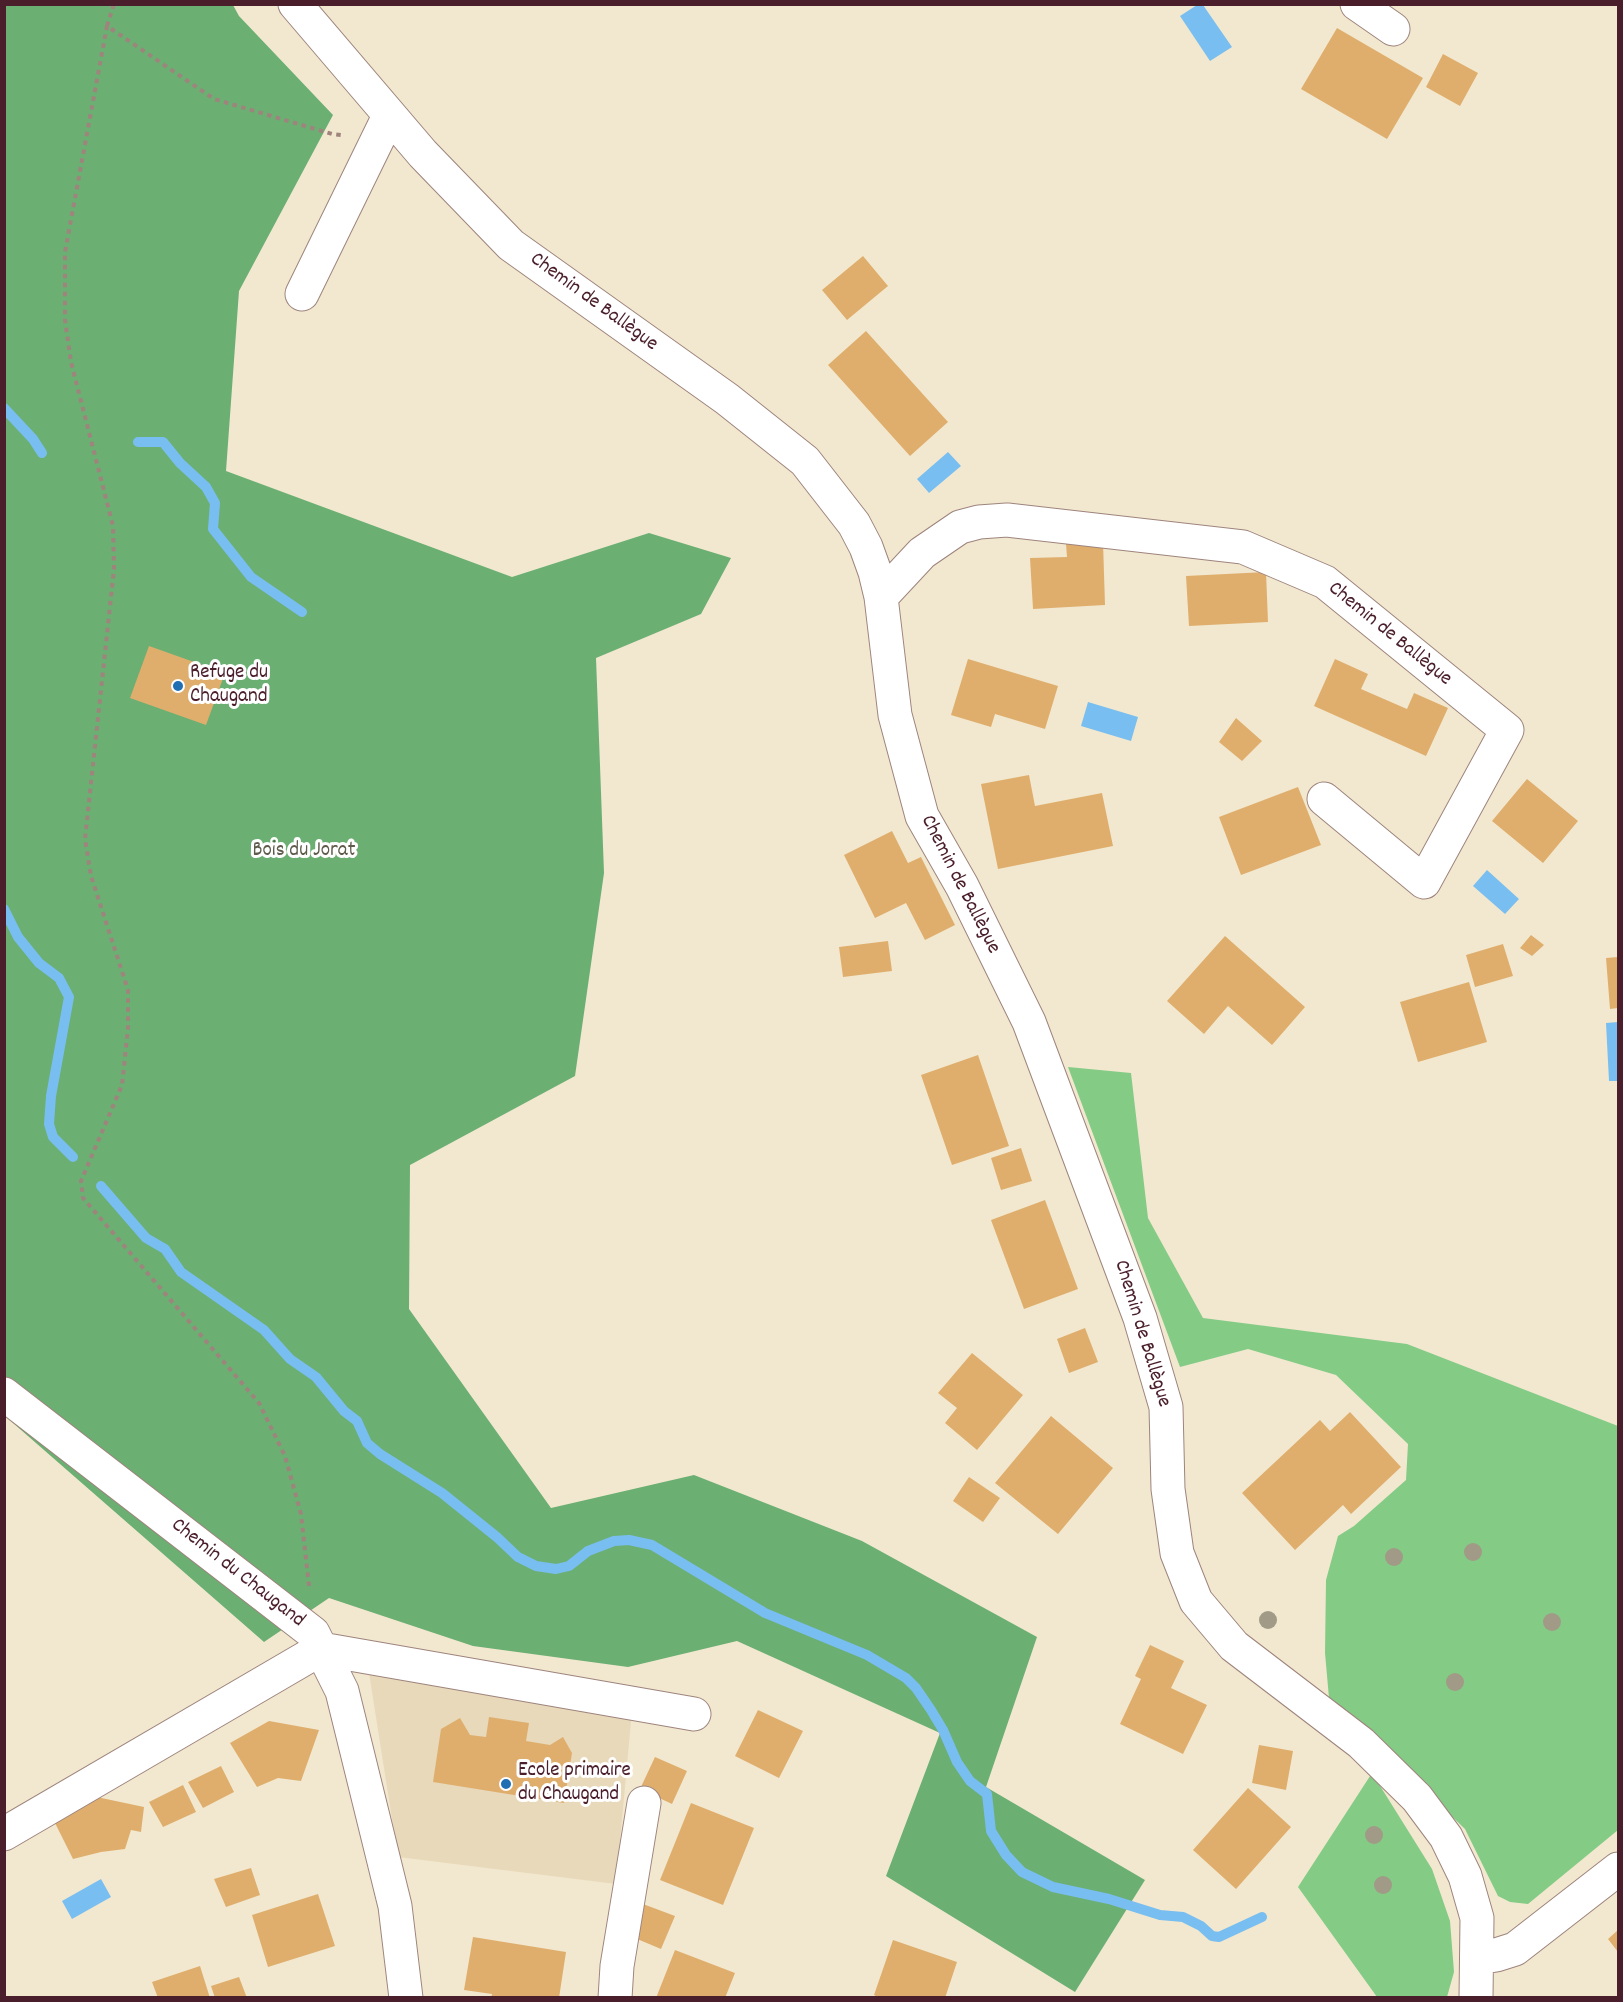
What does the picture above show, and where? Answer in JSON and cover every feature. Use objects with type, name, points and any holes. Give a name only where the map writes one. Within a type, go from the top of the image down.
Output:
[{"type":"street","name":"Chemin de Ballègue","points":[[295,4],[385,124],[423,154],[512,245],[727,399],[805,461],[854,524],[869,555],[881,597],[895,715],[922,816],[962,886],[1029,1022],[1140,1317],[1166,1407],[1168,1489],[1177,1553],[1196,1601],[1233,1646],[1361,1743],[1417,1798],[1446,1837],[1466,1876],[1477,1918],[1476,1998]]},
{"type":"street","points":[[1357,4],[1393,29]]},
{"type":"street","points":[[302,294],[385,124]]},
{"type":"street","name":"Chemin de Ballègue","points":[[881,597],[922,553],[953,531],[979,522],[1007,520],[1243,547],[1325,582],[1507,730],[1424,882],[1324,799]]},
{"type":"street","name":"Chemin du Chaugand","points":[[4,1394],[317,1641],[342,1691],[392,1895],[406,1998]]},
{"type":"street","points":[[4,1834],[317,1641],[694,1714]]},
{"type":"street","points":[[615,1998],[617,1966],[644,1803]]},
{"type":"street","points":[[1477,1958],[1496,1956],[1515,1949],[1618,1869]]},
{"type":"path","points":[[114,4],[107,26],[65,252],[65,320],[71,362],[113,526],[114,569],[85,839],[91,876],[128,990],[128,1028],[122,1085],[81,1181],[82,1190],[83,1198],[90,1208],[259,1403],[285,1456],[301,1514],[317,1641]]},
{"type":"path","points":[[107,26],[214,99],[332,134],[360,137],[385,124]]},
{"type":"shaded area","name":"Ecole primaire du Chaugand","points":[[369,1673],[632,1711],[616,1884],[398,1857]]},
{"type":"green space","name":"Bois du Jorat","points":[[5,5],[233,5],[239,16],[333,115],[239,291],[226,471],[512,577],[649,533],[731,558],[701,614],[596,658],[604,873],[575,1076],[410,1165],[409,1309],[551,1508],[694,1475],[862,1541],[1037,1637],[986,1787],[1145,1880],[1075,1992],[886,1876],[940,1733],[737,1641],[628,1667],[473,1646],[329,1598],[264,1642],[5,1416]]},
{"type":"green space","points":[[1068,1067],[1131,1073],[1148,1218],[1203,1318],[1407,1344],[1618,1426],[1618,1830],[1528,1904],[1510,1902],[1498,1896],[1465,1829],[1329,1698],[1325,1653],[1326,1580],[1338,1536],[1354,1526],[1406,1480],[1408,1444],[1336,1375],[1248,1349],[1180,1367]]},
{"type":"green space","points":[[1372,1773],[1432,1869],[1450,1921],[1454,1972],[1447,1997],[1377,1997],[1298,1887]]},
{"type":"water","points":[[1197,5],[1203,5],[1232,47],[1210,61],[1180,16]]},
{"type":"water","points":[[948,452],[961,466],[929,493],[917,479]]},
{"type":"water","points":[[1088,702],[1138,717],[1131,741],[1081,726]]},
{"type":"water","points":[[1487,870],[1519,899],[1505,914],[1473,886]]},
{"type":"water","points":[[1618,1022],[1618,1081],[1609,1081],[1606,1023]]},
{"type":"water","points":[[101,1879],[111,1897],[72,1919],[62,1901]]},
{"type":"building","points":[[1337,28],[1423,78],[1387,139],[1301,89]]},
{"type":"building","points":[[1443,54],[1478,73],[1460,106],[1426,87]]},
{"type":"building","points":[[863,256],[888,286],[847,320],[822,290]]},
{"type":"building","points":[[866,331],[948,422],[910,456],[828,365]]},
{"type":"building","points":[[1103,542],[1105,605],[1033,609],[1030,558],[1067,557],[1066,544]]},
{"type":"building","points":[[1266,572],[1268,622],[1189,626],[1186,576]]},
{"type":"building","name":"Refuge du Chaugand","points":[[149,646],[225,673],[206,725],[130,698]]},
{"type":"building","points":[[968,659],[1058,686],[1045,729],[995,714],[991,727],[951,715]]},
{"type":"building","points":[[1335,659],[1368,674],[1361,689],[1407,709],[1414,693],[1448,708],[1426,756],[1314,706]]},
{"type":"building","points":[[1236,718],[1262,741],[1242,761],[1219,742]]},
{"type":"building","points":[[1029,775],[1035,806],[1102,793],[1113,846],[998,869],[981,784]]},
{"type":"building","points":[[1527,779],[1578,821],[1543,863],[1492,821]]},
{"type":"building","points":[[1298,787],[1321,845],[1241,875],[1219,817]]},
{"type":"building","points":[[892,831],[908,863],[921,857],[955,925],[925,940],[906,903],[875,918],[844,855]]},
{"type":"building","points":[[1531,935],[1544,945],[1532,956],[1520,948]]},
{"type":"building","points":[[1225,936],[1305,1007],[1272,1045],[1228,1006],[1204,1034],[1167,1001]]},
{"type":"building","points":[[888,941],[892,971],[843,977],[839,947]]},
{"type":"building","points":[[1503,944],[1513,976],[1475,987],[1466,955]]},
{"type":"building","points":[[1618,957],[1618,1008],[1610,1009],[1606,958]]},
{"type":"building","points":[[1469,982],[1487,1042],[1418,1062],[1400,1002]]},
{"type":"building","points":[[978,1055],[1009,1146],[952,1165],[921,1075]]},
{"type":"building","points":[[1021,1148],[1032,1181],[1001,1190],[991,1158]]},
{"type":"building","points":[[1045,1200],[1078,1289],[1024,1309],[991,1220]]},
{"type":"building","points":[[1085,1328],[1098,1362],[1069,1373],[1057,1339]]},
{"type":"building","points":[[972,1353],[1023,1395],[977,1450],[945,1423],[957,1408],[938,1393]]},
{"type":"building","points":[[1350,1412],[1401,1467],[1351,1514],[1343,1505],[1295,1550],[1242,1493],[1320,1420],[1330,1431]]},
{"type":"building","points":[[1051,1416],[1113,1468],[1058,1534],[995,1483]]},
{"type":"building","points":[[969,1477],[1000,1498],[983,1522],[953,1501]]},
{"type":"building","points":[[1150,1645],[1184,1661],[1171,1688],[1207,1705],[1183,1754],[1120,1724],[1141,1679],[1135,1676]]},
{"type":"building","points":[[758,1710],[803,1731],[779,1778],[735,1756]]},
{"type":"building","points":[[489,1717],[529,1723],[526,1741],[550,1745],[563,1737],[572,1753],[564,1803],[433,1782],[441,1729],[460,1718],[470,1735],[486,1737]]},
{"type":"building","points":[[269,1721],[319,1730],[301,1781],[278,1778],[257,1787],[230,1743]]},
{"type":"building","points":[[1259,1745],[1293,1751],[1286,1790],[1252,1783]]},
{"type":"building","points":[[655,1757],[687,1771],[672,1804],[640,1789]]},
{"type":"building","points":[[221,1766],[234,1792],[203,1808],[188,1782]]},
{"type":"building","points":[[183,1785],[196,1812],[163,1827],[149,1802]]},
{"type":"building","points":[[1248,1788],[1291,1827],[1236,1889],[1193,1850]]},
{"type":"building","points":[[92,1796],[144,1807],[141,1832],[131,1830],[125,1849],[73,1859],[52,1817]]},
{"type":"building","points":[[691,1803],[754,1828],[723,1905],[660,1880]]},
{"type":"building","points":[[251,1868],[260,1895],[226,1907],[214,1879]]},
{"type":"building","points":[[318,1894],[335,1946],[268,1967],[252,1915]]},
{"type":"building","points":[[643,1904],[675,1916],[661,1949],[630,1936]]},
{"type":"building","points":[[1618,1930],[1618,1952],[1608,1939]]},
{"type":"building","points":[[473,1937],[566,1952],[559,1998],[491,1998],[492,1994],[464,1990]]},
{"type":"building","points":[[893,1940],[957,1962],[945,1998],[880,1998],[874,1995]]},
{"type":"building","points":[[675,1950],[735,1973],[725,1998],[656,1998]]},
{"type":"building","points":[[200,1966],[210,1998],[158,1998],[152,1982]]},
{"type":"building","points":[[239,1977],[247,1998],[215,1998],[211,1986]]},
{"type":"waterway","points":[[4,408],[33,439],[42,453]]},
{"type":"waterway","points":[[138,442],[163,442],[180,463],[206,487],[215,503],[213,529],[251,577],[302,612]]},
{"type":"waterway","points":[[4,909],[18,937],[39,963],[59,978],[69,997],[51,1096],[49,1124],[53,1137],[73,1157]]},
{"type":"waterway","points":[[101,1186],[146,1238],[165,1249],[181,1272],[264,1330],[290,1359],[316,1377],[344,1411],[357,1421],[367,1443],[380,1454],[442,1493],[518,1557],[536,1566],[556,1569],[569,1566],[588,1551],[614,1541],[629,1540],[652,1545],[765,1613],[867,1655],[906,1678],[931,1710],[957,1762],[970,1781],[987,1794],[991,1831],[1006,1855],[1022,1872],[1053,1887],[1109,1899],[1160,1915],[1183,1917],[1201,1926],[1212,1936],[1219,1937],[1262,1917]]},
{"type":"place","name":"Refuge du Chaugand","points":[[178,686]]},
{"type":"place","name":"Ecole primaire du Chaugand","points":[[506,1784]]}]
